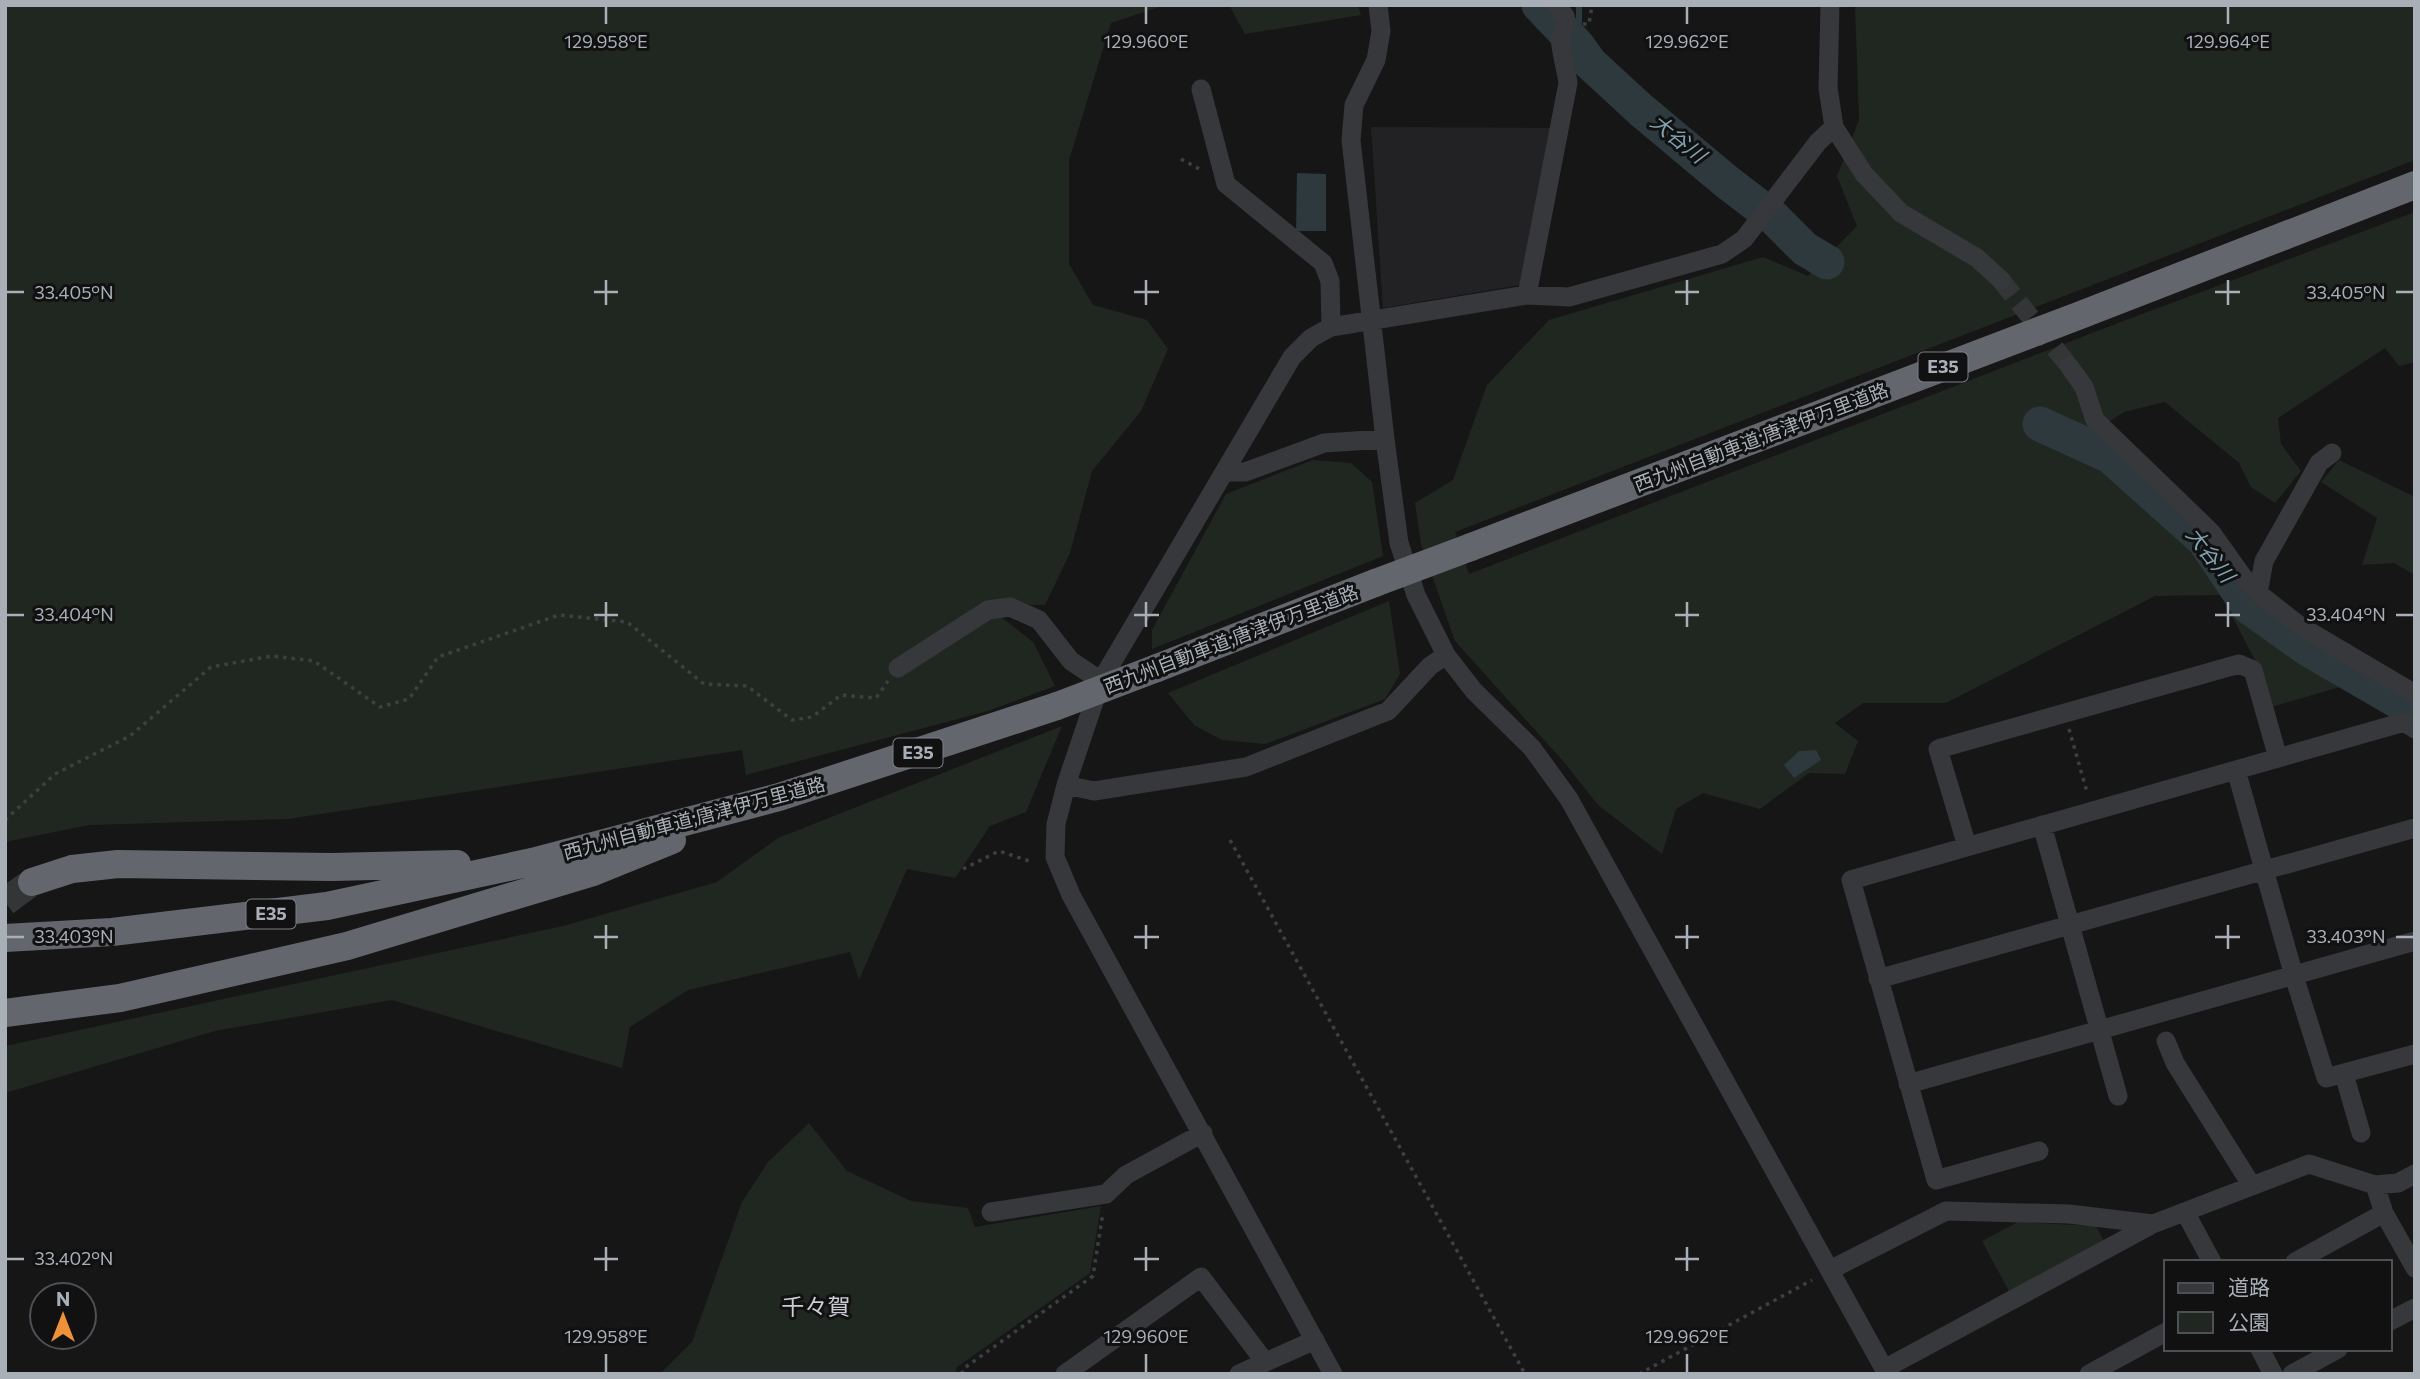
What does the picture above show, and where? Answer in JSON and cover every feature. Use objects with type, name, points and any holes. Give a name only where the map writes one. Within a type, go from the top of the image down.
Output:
[{"type":"highway","name":"西九州自動車道;唐津伊万里道路","points":[[5,938],[112,932],[327,906],[532,862],[779,797],[1057,706],[2415,185]]},
{"type":"highway","points":[[5,1013],[120,998],[347,946],[593,872],[779,797]]},
{"type":"highway","points":[[32,883],[72,869],[118,864],[345,867],[532,862]]},
{"type":"street","points":[[1378,5],[1381,31],[1376,60],[1354,105],[1351,140],[1399,544],[1416,595],[1446,655],[1474,691],[1532,748],[1569,799],[1886,1371],[2153,1224],[2309,1164],[2375,1185],[2398,1184],[2415,1174]]},
{"type":"street","points":[[1527,295],[1568,83],[1563,31],[1565,16],[1556,5]]},
{"type":"street","points":[[1830,5],[1828,89],[1833,127],[1864,174],[1900,212],[1977,258],[2001,280]]},
{"type":"street","points":[[1201,89],[1226,184],[1323,263],[1330,281],[1331,327]]},
{"type":"street","points":[[1334,1374],[1070,895],[1055,857],[1056,824],[1066,785],[1101,681],[1292,357],[1311,338],[1331,327],[1527,295],[1569,297],[1722,254],[1744,239],[1775,196],[1833,127]]},
{"type":"street","points":[[2069,366],[2084,387],[2095,420],[2211,532],[2243,577],[2258,593],[2300,626],[2415,694]]},
{"type":"street","points":[[1223,472],[1245,472],[1324,443],[1385,439]]},
{"type":"street","points":[[2258,593],[2264,561],[2319,463],[2332,453]]},
{"type":"street","points":[[898,668],[988,610],[1010,607],[1039,620],[1070,661],[1101,681]]},
{"type":"street","points":[[1066,785],[1094,791],[1246,767],[1388,711],[1430,666],[1446,655]]},
{"type":"street","points":[[1967,846],[1938,749],[2239,664],[2253,670],[2278,758]]},
{"type":"street","points":[[2039,1151],[1936,1180],[1851,880],[2404,722],[2415,729]]},
{"type":"street","points":[[2236,770],[2294,976],[2326,1078],[2415,1054]]},
{"type":"street","points":[[2042,825],[2118,1096]]},
{"type":"street","points":[[1878,979],[2415,828]]},
{"type":"street","points":[[1908,1084],[2415,941]]},
{"type":"street","points":[[2166,1041],[2175,1063],[2252,1186]]},
{"type":"street","points":[[2344,1074],[2361,1133]]},
{"type":"street","points":[[991,1212],[1106,1194],[1126,1175],[1203,1133]]},
{"type":"street","points":[[2375,1185],[2384,1213],[2415,1268]]},
{"type":"street","points":[[1830,1270],[1947,1212],[2069,1214],[2153,1224]]},
{"type":"street","points":[[2185,1212],[2211,1260]]},
{"type":"street","points":[[2299,1260],[2384,1213]]},
{"type":"street","points":[[1065,1374],[1201,1277],[1265,1362]]},
{"type":"street","points":[[2392,1320],[2415,1308]]},
{"type":"street","points":[[2089,1374],[2164,1333]]},
{"type":"street","points":[[1239,1374],[1315,1340]]},
{"type":"street","points":[[2261,1351],[2273,1374]]},
{"type":"street","points":[[2291,1374],[2334,1351]]},
{"type":"path","points":[[1589,24],[1592,5]]},
{"type":"path","points":[[5,820],[55,774],[130,737],[211,667],[272,656],[314,662],[380,708],[409,699],[438,657],[559,615],[627,622],[704,684],[747,686],[792,720],[812,717],[841,695],[876,698],[898,668]]},
{"type":"path","points":[[2065,714],[2093,811]]},
{"type":"path","points":[[1230,840],[1525,1374]]},
{"type":"path","points":[[963,869],[999,850],[1032,862]]},
{"type":"path","points":[[962,1374],[963,1369],[1093,1276],[1106,1194]]},
{"type":"path","points":[[1639,1374],[1830,1270]]},
{"type":"shaded area","points":[[1371,127],[1551,128],[1520,285],[1383,308]]},
{"type":"shaded area","points":[[1297,173],[1326,174],[1326,231],[1296,231]]},
{"type":"shaded area","points":[[1816,750],[1821,760],[1794,778],[1784,765],[1799,751]]},
{"type":"green space","points":[[5,5],[1165,5],[1111,23],[1069,160],[1069,264],[1093,305],[1147,320],[1168,349],[1141,411],[1092,471],[1070,553],[1045,605],[984,604],[1033,642],[1055,686],[988,711],[746,775],[742,750],[288,819],[89,825],[5,842]]},
{"type":"green space","points":[[1229,5],[1358,5],[1361,15],[1245,34]]},
{"type":"green space","points":[[1855,5],[2415,5],[2415,160],[1455,532],[1469,574],[2118,323],[2415,212],[2415,362],[2399,366],[2385,348],[2278,418],[2281,444],[2301,471],[2275,503],[2251,487],[2239,463],[2165,402],[2124,412],[2075,444],[2194,543],[2221,595],[2155,596],[1946,703],[1863,703],[1835,723],[1858,741],[1845,774],[1809,773],[1760,809],[1703,793],[1676,809],[1662,854],[1599,806],[1563,761],[1455,641],[1421,544],[1415,503],[1453,480],[1487,385],[1549,320],[1763,257],[1808,276],[1857,226],[1837,176],[1859,120]]},
{"type":"green space","points":[[1313,460],[1351,463],[1372,482],[1383,556],[1152,649],[1152,630],[1226,494]]},
{"type":"green space","points":[[2339,460],[2413,496],[2415,493],[2415,575],[2394,563],[2362,565],[2377,518],[2321,482]]},
{"type":"green space","points":[[2221,595],[2350,684],[2271,707],[2258,666]]},
{"type":"green space","points":[[1389,601],[1400,674],[1385,699],[1265,744],[1222,740],[1194,725],[1168,693]]},
{"type":"green space","points":[[1062,726],[1026,812],[990,826],[955,878],[907,869],[859,980],[850,952],[688,990],[630,1027],[622,1068],[392,1000],[215,1031],[5,1093],[5,1046],[563,926],[717,882],[778,838]]},
{"type":"green space","points":[[809,1123],[847,1171],[911,1201],[968,1208],[975,1227],[1101,1206],[1090,1273],[957,1367],[955,1374],[660,1374],[692,1342],[742,1202],[768,1162]]},
{"type":"green space","points":[[2018,1222],[2096,1226],[2105,1243],[2011,1295],[1982,1241]]},
{"type":"waterway","name":"大谷川","points":[[1539,5],[1577,45],[1590,63],[1641,110],[1774,218],[1805,249],[1827,262]]},
{"type":"waterway","points":[[1577,45],[1579,5]]},
{"type":"waterway","name":"大谷川","points":[[2040,424],[2110,456],[2204,540],[2249,607],[2308,649],[2415,711]]},
{"type":"tunnel","points":[[2001,280],[2069,366]]},
{"type":"tunnel","points":[[5,902],[32,882]]},
{"type":"district","name":"千々賀","points":[[816,1307]]}]
